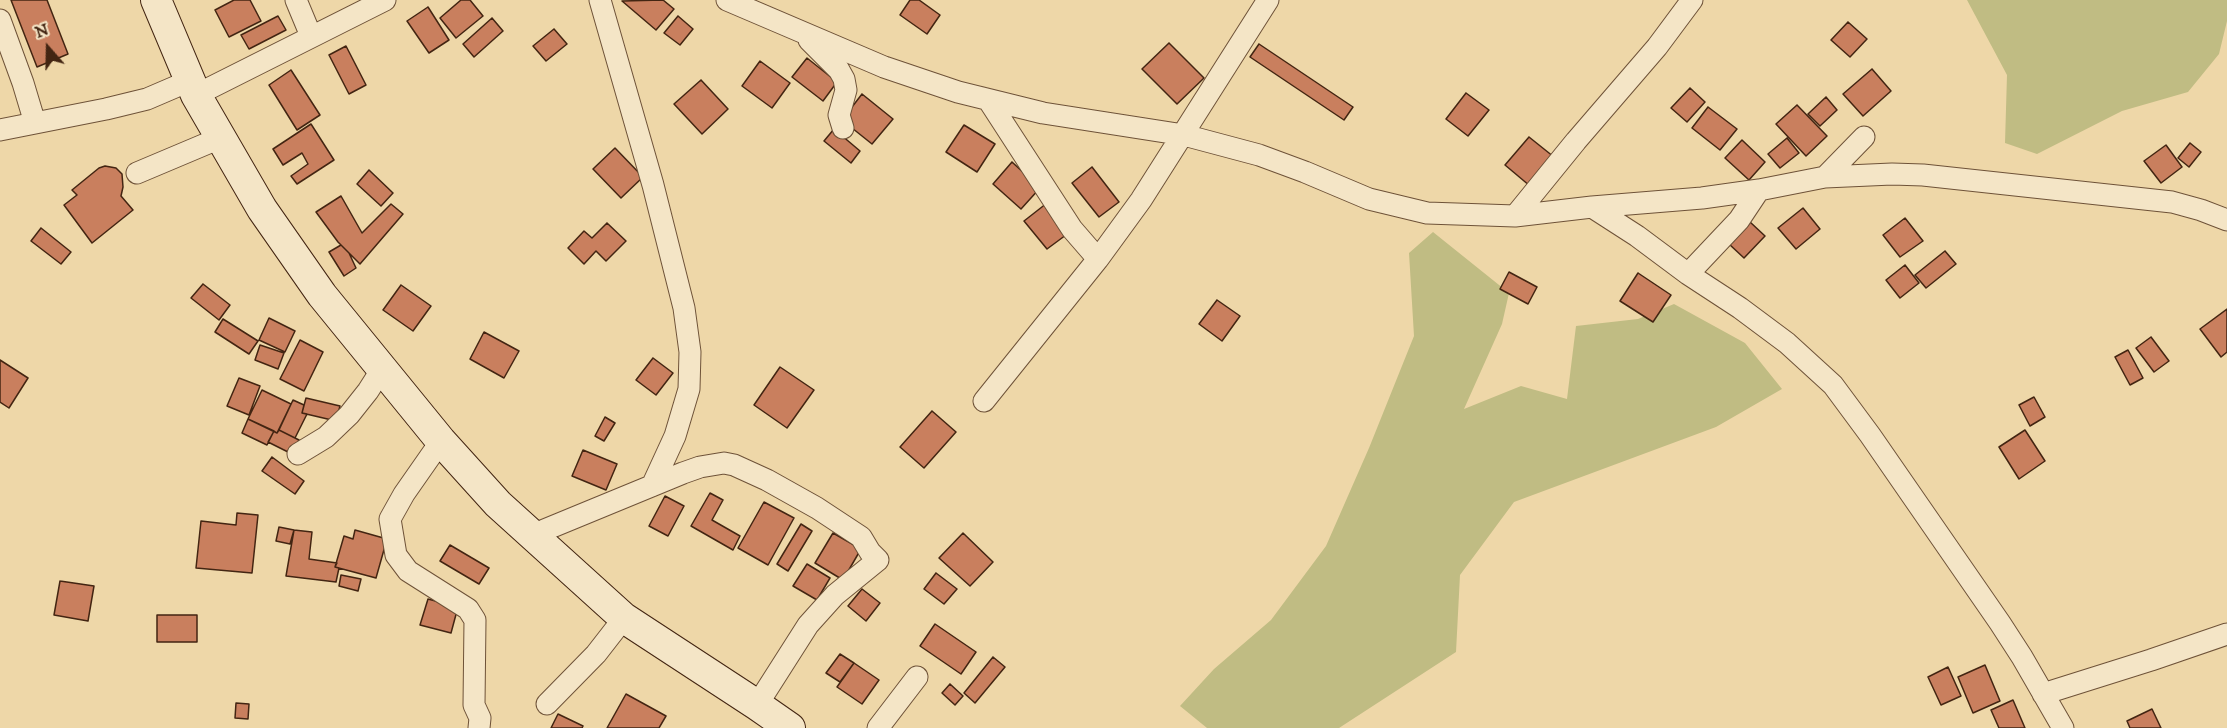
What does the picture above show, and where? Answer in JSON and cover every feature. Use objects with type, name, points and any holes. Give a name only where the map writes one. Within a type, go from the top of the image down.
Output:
[{"type":"main road","points":[[156,0],[193,88],[262,209],[322,295],[441,441],[530,536],[624,618],[790,728]]},
{"type":"street","points":[[296,0],[310,36]]},
{"type":"street","points":[[0,130],[106,110],[193,88],[385,0]]},
{"type":"street","points":[[600,0],[653,185],[684,308],[690,352],[689,389],[675,436],[652,486]]},
{"type":"street","points":[[727,0],[884,67],[989,101],[1043,113],[1184,135],[1259,155],[1369,199],[1427,213],[1515,216],[1702,198],[1825,177],[1882,174],[1923,175],[2172,202],[2227,220]]},
{"type":"street","points":[[984,401],[1098,260],[1141,200],[1268,0]]},
{"type":"street","points":[[1515,216],[1657,47],[1692,0]]},
{"type":"street","points":[[0,20],[35,123]]},
{"type":"street","points":[[803,33],[839,70],[844,79],[846,90],[839,115],[843,128]]},
{"type":"street","points":[[989,101],[1072,229],[1098,260]]},
{"type":"street","points":[[1825,177],[1864,137]]},
{"type":"street","points":[[137,173],[220,138]]},
{"type":"street","points":[[1688,274],[1739,220],[1759,190]]},
{"type":"street","points":[[1592,207],[1740,308],[1787,343],[1833,385],[2022,657],[2063,728]]},
{"type":"street","points":[[298,454],[326,437],[349,415],[368,392],[382,369]]},
{"type":"street","points":[[441,441],[404,494],[390,519],[396,555],[408,571],[468,609],[475,620],[474,705],[480,718],[479,728]]},
{"type":"street","points":[[530,536],[700,467],[724,463],[734,465],[767,480],[861,537],[878,560],[835,595],[808,625],[757,705]]},
{"type":"street","points":[[547,704],[596,654],[624,618]]},
{"type":"street","points":[[2043,694],[2227,634]]},
{"type":"street","points":[[878,728],[918,677]]},
{"type":"shaded area","points":[[1967,0],[2227,0],[2227,21],[2219,54],[2188,92],[2122,111],[2037,154],[2005,143],[2007,75]]},
{"type":"shaded area","points":[[1433,232],[1509,293],[1502,324],[1464,409],[1521,386],[1567,399],[1576,326],[1638,319],[1674,304],[1745,343],[1782,389],[1716,427],[1514,502],[1460,575],[1456,652],[1339,728],[1207,728],[1180,706],[1214,669],[1271,620],[1326,546],[1414,336],[1409,253]]},
{"type":"building","points":[[11,0],[47,0],[68,54],[37,67]]},
{"type":"building","points":[[234,0],[250,0],[261,21],[229,37],[215,10]]},
{"type":"building","points":[[461,0],[470,0],[483,16],[456,38],[440,18]]},
{"type":"building","points":[[663,0],[674,9],[656,30],[622,1]]},
{"type":"building","points":[[910,0],[919,0],[940,15],[927,34],[900,15]]},
{"type":"building","points":[[428,7],[449,40],[429,53],[407,21]]},
{"type":"building","points":[[278,16],[286,30],[249,49],[241,35]]},
{"type":"building","points":[[678,16],[693,29],[680,45],[664,33]]},
{"type":"building","points":[[492,18],[503,31],[474,57],[463,44]]},
{"type":"building","points":[[1848,22],[1867,39],[1850,57],[1831,40]]},
{"type":"building","points":[[554,29],[567,44],[546,61],[533,46]]},
{"type":"building","points":[[1169,43],[1204,78],[1177,104],[1142,69]]},
{"type":"building","points":[[1259,44],[1353,107],[1344,120],[1250,57]]},
{"type":"building","points":[[346,46],[366,85],[349,94],[329,55]]},
{"type":"building","points":[[807,58],[837,82],[823,101],[792,77]]},
{"type":"building","points":[[760,61],[790,83],[772,108],[742,86]]},
{"type":"building","points":[[1872,69],[1891,91],[1863,116],[1843,94]]},
{"type":"building","points":[[291,70],[320,115],[297,130],[269,85]]},
{"type":"building","points":[[701,80],[728,109],[702,134],[674,104]]},
{"type":"building","points":[[1690,88],[1705,102],[1687,122],[1671,108]]},
{"type":"building","points":[[1466,93],[1489,110],[1468,136],[1446,119]]},
{"type":"building","points":[[862,94],[893,119],[872,144],[842,120]]},
{"type":"building","points":[[1826,97],[1837,110],[1820,126],[1808,114]]},
{"type":"building","points":[[1797,105],[1827,136],[1806,156],[1776,124]]},
{"type":"building","points":[[1708,107],[1737,129],[1720,150],[1692,128]]},
{"type":"building","points":[[311,124],[334,160],[297,184],[291,176],[308,164],[302,153],[283,165],[273,149]]},
{"type":"building","points":[[964,125],[995,144],[977,172],[946,152]]},
{"type":"building","points":[[834,129],[860,151],[851,163],[824,141]]},
{"type":"building","points":[[1529,137],[1554,157],[1530,186],[1505,165]]},
{"type":"building","points":[[1787,138],[1799,153],[1780,168],[1768,154]]},
{"type":"building","points":[[1742,140],[1765,162],[1749,180],[1725,158]]},
{"type":"building","points":[[2190,143],[2201,152],[2189,167],[2178,158]]},
{"type":"building","points":[[2166,145],[2182,167],[2161,183],[2144,161]]},
{"type":"building","points":[[615,148],[643,177],[621,198],[593,169]]},
{"type":"building","points":[[1012,162],[1040,188],[1021,209],[993,184]]},
{"type":"building","points":[[105,166],[116,168],[122,174],[121,196],[133,210],[92,243],[64,205],[77,195],[72,190],[99,168]]},
{"type":"building","points":[[1092,167],[1119,202],[1099,217],[1072,183]]},
{"type":"building","points":[[369,170],[393,193],[381,206],[357,184]]},
{"type":"building","points":[[341,196],[362,233],[391,204],[403,214],[360,264],[338,242],[316,212]]},
{"type":"building","points":[[1047,203],[1070,232],[1047,249],[1024,221]]},
{"type":"building","points":[[1803,208],[1820,229],[1796,249],[1778,228]]},
{"type":"building","points":[[1905,218],[1923,241],[1900,257],[1883,235]]},
{"type":"building","points":[[1750,222],[1765,236],[1744,258],[1729,244]]},
{"type":"building","points":[[607,223],[626,241],[606,261],[596,251],[584,264],[568,248],[584,231],[592,238]]},
{"type":"building","points":[[41,228],[71,252],[61,264],[31,241]]},
{"type":"building","points":[[341,245],[349,253],[356,268],[344,276],[329,252]]},
{"type":"building","points":[[1945,251],[1956,264],[1926,288],[1915,275]]},
{"type":"building","points":[[1905,265],[1919,283],[1900,298],[1886,280]]},
{"type":"building","points":[[1509,272],[1537,287],[1528,304],[1500,289]]},
{"type":"building","points":[[1638,273],[1671,295],[1653,322],[1620,301]]},
{"type":"building","points":[[203,284],[230,305],[219,320],[191,298]]},
{"type":"building","points":[[401,285],[431,306],[413,331],[383,310]]},
{"type":"building","points":[[1217,300],[1240,316],[1222,341],[1199,324]]},
{"type":"building","points":[[2227,309],[2227,352],[2221,357],[2200,329]]},
{"type":"building","points":[[269,318],[295,331],[285,352],[259,340]]},
{"type":"building","points":[[223,319],[258,341],[249,354],[215,332]]},
{"type":"building","points":[[484,332],[519,351],[504,378],[470,359]]},
{"type":"building","points":[[2151,337],[2169,361],[2154,372],[2136,348]]},
{"type":"building","points":[[300,340],[323,352],[304,391],[280,379]]},
{"type":"building","points":[[260,345],[284,353],[278,369],[255,360]]},
{"type":"building","points":[[2128,350],[2143,378],[2130,385],[2115,357]]},
{"type":"building","points":[[653,358],[673,373],[656,395],[636,380]]},
{"type":"building","points":[[0,360],[28,378],[9,408],[0,402]]},
{"type":"building","points":[[780,367],[814,390],[787,428],[754,405]]},
{"type":"building","points":[[239,378],[260,386],[249,415],[227,406]]},
{"type":"building","points":[[262,390],[291,404],[277,433],[248,419]]},
{"type":"building","points":[[2034,397],[2045,417],[2030,426],[2019,405]]},
{"type":"building","points":[[306,398],[340,406],[336,421],[302,413]]},
{"type":"building","points":[[293,400],[304,405],[302,413],[307,414],[295,438],[279,430]]},
{"type":"building","points":[[932,411],[956,432],[924,468],[900,447]]},
{"type":"building","points":[[605,417],[615,423],[604,441],[595,436]]},
{"type":"building","points":[[248,419],[274,431],[267,445],[242,433]]},
{"type":"building","points":[[279,430],[299,440],[292,454],[268,442],[274,431],[277,433]]},
{"type":"building","points":[[2025,430],[2045,461],[2019,479],[1999,447]]},
{"type":"building","points":[[583,450],[617,464],[606,490],[572,476]]},
{"type":"building","points":[[272,457],[304,481],[295,494],[262,471]]},
{"type":"building","points":[[710,493],[723,500],[712,520],[740,536],[733,550],[691,526]]},
{"type":"building","points":[[665,496],[684,506],[668,536],[649,526]]},
{"type":"building","points":[[764,502],[794,518],[768,565],[738,548]]},
{"type":"building","points":[[237,513],[258,515],[252,573],[196,568],[201,521],[236,525]]},
{"type":"building","points":[[801,524],[812,531],[788,571],[777,564]]},
{"type":"building","points":[[279,527],[294,530],[290,544],[276,541]]},
{"type":"building","points":[[294,530],[312,532],[309,559],[337,563],[335,567],[339,568],[336,582],[286,576]]},
{"type":"building","points":[[355,530],[387,539],[376,578],[335,567],[344,536],[353,539]]},
{"type":"building","points":[[833,533],[861,549],[843,580],[815,563]]},
{"type":"building","points":[[963,533],[993,562],[970,586],[939,558]]},
{"type":"building","points":[[450,545],[489,568],[479,584],[440,561]]},
{"type":"building","points":[[807,564],[830,578],[817,600],[793,586]]},
{"type":"building","points":[[936,573],[957,589],[944,604],[924,589]]},
{"type":"building","points":[[341,575],[361,579],[358,591],[339,586]]},
{"type":"building","points":[[60,581],[94,586],[88,621],[54,615]]},
{"type":"building","points":[[862,589],[880,603],[866,621],[848,606]]},
{"type":"building","points":[[428,599],[458,607],[451,633],[420,625]]},
{"type":"building","points":[[157,615],[197,615],[197,642],[157,642]]},
{"type":"building","points":[[935,624],[976,652],[961,674],[920,646]]},
{"type":"building","points":[[840,654],[854,663],[840,682],[826,673]]},
{"type":"building","points":[[993,657],[1005,667],[975,703],[964,693]]},
{"type":"building","points":[[854,663],[879,680],[862,704],[837,687]]},
{"type":"building","points":[[1985,665],[2000,701],[1973,713],[1958,677]]},
{"type":"building","points":[[1948,667],[1961,696],[1941,705],[1928,677]]},
{"type":"building","points":[[950,684],[963,696],[955,705],[942,693]]},
{"type":"building","points":[[626,694],[666,716],[659,728],[607,728]]},
{"type":"building","points":[[2013,700],[2025,728],[1999,728],[1991,710]]},
{"type":"building","points":[[236,703],[249,704],[248,719],[235,718]]},
{"type":"building","points":[[2152,709],[2161,728],[2130,728],[2127,721]]},
{"type":"building","points":[[558,714],[583,726],[582,728],[551,728]]}]
